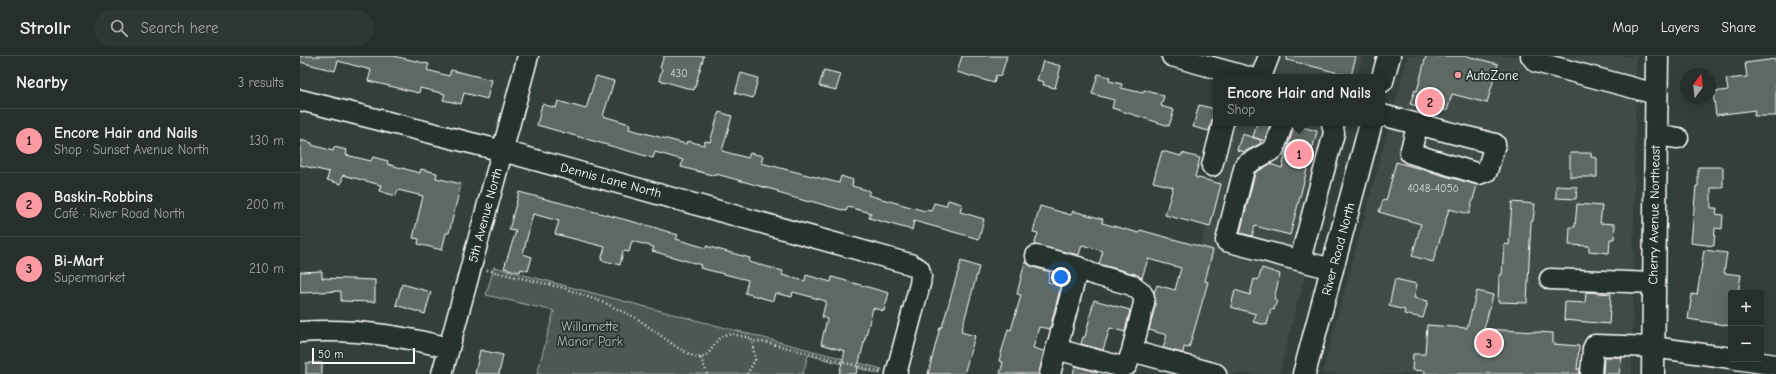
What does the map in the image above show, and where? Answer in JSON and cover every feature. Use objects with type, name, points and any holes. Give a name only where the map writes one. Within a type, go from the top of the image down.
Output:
[{"type":"main road","points":[[1384,74],[1389,56]]},
{"type":"main road","name":"Cherry Avenue Northeast","points":[[1653,374],[1657,56]]},
{"type":"main road","name":"River Road North","points":[[1304,374],[1370,126]]},
{"type":"street","name":"5th Avenue North","points":[[442,374],[528,56]]},
{"type":"street","points":[[1172,56],[1233,74]]},
{"type":"street","points":[[1262,74],[1269,56]]},
{"type":"street","points":[[1531,56],[1536,62],[1656,94]]},
{"type":"street","name":"Dennis Lane North","points":[[300,100],[503,151],[910,264],[919,269],[921,276],[920,284],[896,374]]},
{"type":"street","points":[[1385,116],[1418,124],[1495,144],[1487,171],[1479,174],[1410,153],[1418,124]]},
{"type":"street","points":[[1212,166],[1222,126]]},
{"type":"street","points":[[1282,126],[1274,149],[1245,165],[1226,240],[1332,269]]},
{"type":"street","points":[[1300,260],[1334,133],[1333,126]]},
{"type":"street","points":[[1656,135],[1678,138]]},
{"type":"street","points":[[1036,256],[1078,267],[1092,274],[1132,285],[1141,292],[1144,297],[1144,303],[1127,365],[1122,367],[1056,349]]},
{"type":"street","points":[[1050,374],[1078,267]]},
{"type":"street","points":[[1550,279],[1654,283]]},
{"type":"street","points":[[300,332],[344,330],[403,337],[449,348]]},
{"type":"street","points":[[1591,374],[1593,349],[1596,345],[1653,347],[1728,358]]},
{"type":"street","points":[[1132,351],[1216,374]]},
{"type":"street","points":[[1745,365],[1776,365]]},
{"type":"path","points":[[471,266],[564,288],[594,298],[629,314],[689,355],[697,358],[701,358],[708,354],[718,340],[725,335],[748,338],[752,339],[752,341],[765,342],[888,374]]},
{"type":"path","points":[[747,374],[754,360],[752,341]]},
{"type":"path","points":[[701,358],[706,374]]},
{"type":"shaded area","points":[[1252,56],[1363,56],[1358,74],[1247,74]]},
{"type":"shaded area","points":[[1408,56],[1636,56],[1632,374],[1322,374]]},
{"type":"shaded area","points":[[1233,126],[1344,126],[1279,374],[1165,374]]},
{"type":"green space","name":"Willamette Manor Park","points":[[494,267],[882,369],[880,374],[808,355],[803,374],[537,374],[554,311],[486,295]]},
{"type":"building","points":[[300,56],[393,56],[429,64],[427,70],[449,76],[451,70],[492,80],[487,99],[464,93],[461,104],[443,100],[445,94],[420,88],[419,93],[368,81],[371,70],[338,61],[335,71],[300,62]]},
{"type":"building","points":[[664,56],[704,56],[694,90],[659,80],[662,69],[660,68]]},
{"type":"building","points":[[962,56],[1007,56],[1001,76],[996,75],[994,83],[957,72]]},
{"type":"building","points":[[1287,56],[1356,56],[1352,74],[1343,74],[1287,60]]},
{"type":"building","name":"AutoZone","points":[[1426,56],[1467,56],[1498,64],[1487,103],[1452,94],[1447,111],[1436,108],[1435,111],[1410,104],[1415,90],[1417,91]]},
{"type":"building","points":[[1776,59],[1776,116],[1754,116],[1755,110],[1716,115],[1715,104],[1716,104],[1716,92],[1728,90],[1726,79],[1747,77],[1745,63]]},
{"type":"building","points":[[1043,61],[1061,66],[1055,88],[1043,85],[1044,82],[1037,80]]},
{"type":"building","points":[[824,70],[841,74],[836,90],[819,86]]},
{"type":"building","points":[[741,73],[758,78],[753,98],[735,93]]},
{"type":"building","points":[[1098,74],[1110,77],[1109,81],[1122,84],[1121,88],[1143,93],[1144,90],[1164,96],[1161,106],[1174,110],[1169,126],[1112,108],[1114,100],[1092,94]]},
{"type":"building","points":[[596,76],[614,81],[603,116],[630,124],[629,129],[686,144],[687,141],[704,145],[705,141],[710,142],[719,112],[732,116],[722,151],[748,158],[750,153],[763,156],[761,163],[839,183],[841,176],[853,180],[852,186],[870,191],[868,195],[925,211],[931,211],[934,203],[946,206],[948,200],[962,204],[960,212],[984,219],[979,239],[914,221],[912,230],[869,218],[871,213],[848,207],[846,211],[810,201],[809,202],[778,193],[778,191],[716,174],[716,176],[681,167],[683,160],[655,152],[653,158],[537,125],[542,104],[556,108],[558,101],[586,109]]},
{"type":"building","points":[[1199,105],[1213,108],[1213,116],[1209,131],[1193,127]]},
{"type":"building","points":[[1256,126],[1269,126],[1265,141],[1253,137]]},
{"type":"building","points":[[1294,126],[1317,131],[1290,235],[1255,226],[1252,236],[1240,233],[1255,173],[1270,164],[1282,168]]},
{"type":"building","points":[[1242,134],[1261,140],[1260,144],[1244,152],[1237,150]]},
{"type":"building","points":[[300,140],[333,151],[334,147],[347,150],[346,155],[371,161],[373,157],[388,161],[387,164],[420,173],[421,169],[437,173],[436,178],[461,184],[449,233],[446,233],[442,250],[418,244],[419,239],[413,238],[423,196],[398,190],[396,196],[379,191],[381,185],[343,175],[341,184],[327,180],[329,172],[300,165]]},
{"type":"building","points":[[1162,151],[1181,156],[1182,153],[1200,158],[1195,177],[1221,184],[1210,227],[1165,215],[1173,187],[1153,182]]},
{"type":"building","points":[[1570,153],[1591,153],[1591,157],[1597,158],[1597,177],[1570,177]]},
{"type":"building","points":[[1396,162],[1477,185],[1469,214],[1449,209],[1433,262],[1412,256],[1421,224],[1379,212],[1383,200],[1386,201]]},
{"type":"building","points":[[1698,167],[1723,167],[1723,188],[1711,188],[1711,208],[1717,208],[1716,214],[1723,215],[1722,229],[1715,228],[1714,246],[1691,243],[1696,186],[1698,186]]},
{"type":"building","points":[[1556,186],[1577,187],[1576,199],[1556,198]]},
{"type":"building","points":[[519,192],[653,227],[678,235],[676,239],[706,248],[706,246],[750,258],[749,262],[783,271],[782,275],[805,281],[806,275],[831,282],[832,277],[889,293],[884,311],[873,308],[856,374],[839,374],[845,351],[821,344],[827,319],[822,317],[826,301],[793,292],[792,297],[775,293],[773,301],[745,293],[748,280],[700,268],[701,265],[652,251],[654,247],[632,241],[629,252],[623,251],[620,265],[601,260],[605,247],[555,234],[559,221],[533,214],[523,254],[532,257],[528,271],[521,269],[520,272],[504,268],[516,231],[509,230]]},
{"type":"building","points":[[1512,202],[1535,204],[1533,221],[1531,221],[1527,303],[1498,302],[1499,275],[1502,275],[1504,244],[1509,245]]},
{"type":"building","points":[[1577,204],[1602,206],[1600,223],[1615,224],[1614,239],[1610,239],[1609,253],[1589,251],[1589,246],[1569,245],[1570,227],[1575,227]]},
{"type":"building","points":[[1040,206],[1071,215],[1073,211],[1103,219],[1102,223],[1139,233],[1140,230],[1213,250],[1205,281],[1208,282],[1189,348],[1184,347],[1183,353],[1163,348],[1167,335],[1149,330],[1155,306],[1154,293],[1157,285],[1175,290],[1181,268],[1148,259],[1142,278],[1135,274],[1099,264],[1103,251],[1082,245],[1079,255],[1034,245],[1038,233],[1033,232]]},
{"type":"building","points":[[1704,250],[1727,253],[1724,273],[1741,275],[1738,290],[1728,290],[1728,326],[1688,319],[1692,294],[1697,295]]},
{"type":"building","points":[[961,261],[979,267],[961,332],[975,336],[964,374],[928,374],[940,327],[942,327]]},
{"type":"building","points":[[1025,262],[1033,267],[1050,272],[1048,282],[1061,285],[1050,329],[1039,327],[1033,348],[1044,351],[1039,374],[1000,374],[1003,362],[999,361],[1008,329],[1011,330],[1021,295],[1017,294]]},
{"type":"building","points":[[1262,268],[1280,274],[1274,299],[1277,300],[1274,310],[1271,309],[1267,325],[1253,322],[1256,314],[1231,307],[1235,290],[1250,295],[1254,279],[1258,280]]},
{"type":"building","points":[[322,271],[322,278],[375,280],[375,302],[341,301],[341,291],[300,293],[300,272]]},
{"type":"building","points":[[1395,279],[1417,284],[1414,298],[1428,301],[1423,318],[1404,314],[1405,310],[1389,306]]},
{"type":"building","points":[[402,284],[431,292],[425,314],[396,305]]},
{"type":"building","points":[[1477,291],[1493,295],[1484,329],[1553,333],[1553,344],[1579,346],[1577,370],[1580,368],[1580,374],[1425,374],[1425,371],[1412,370],[1413,354],[1425,354],[1427,325],[1467,328]]},
{"type":"building","points":[[1586,292],[1611,294],[1609,324],[1564,320],[1565,302],[1585,303]]},
{"type":"building","points":[[1094,300],[1130,310],[1125,332],[1110,328],[1103,350],[1081,344],[1083,337],[1085,337]]},
{"type":"building","points":[[480,350],[503,355],[499,374],[475,374]]},
{"type":"building","points":[[1604,357],[1622,357],[1619,374],[1603,374]]},
{"type":"building","points":[[306,363],[322,363],[322,374],[306,374]]},
{"type":"building","points":[[1075,366],[1097,372],[1097,374],[1073,374]]},
{"type":"place","name":"AutoZone","points":[[1458,75]]},
{"type":"place","name":"Baskin-Robbins","points":[[1430,102]]},
{"type":"place","name":"Encore Hair and Nails","points":[[1299,154]]},
{"type":"place","name":"Bi-Mart","points":[[1489,343]]}]
